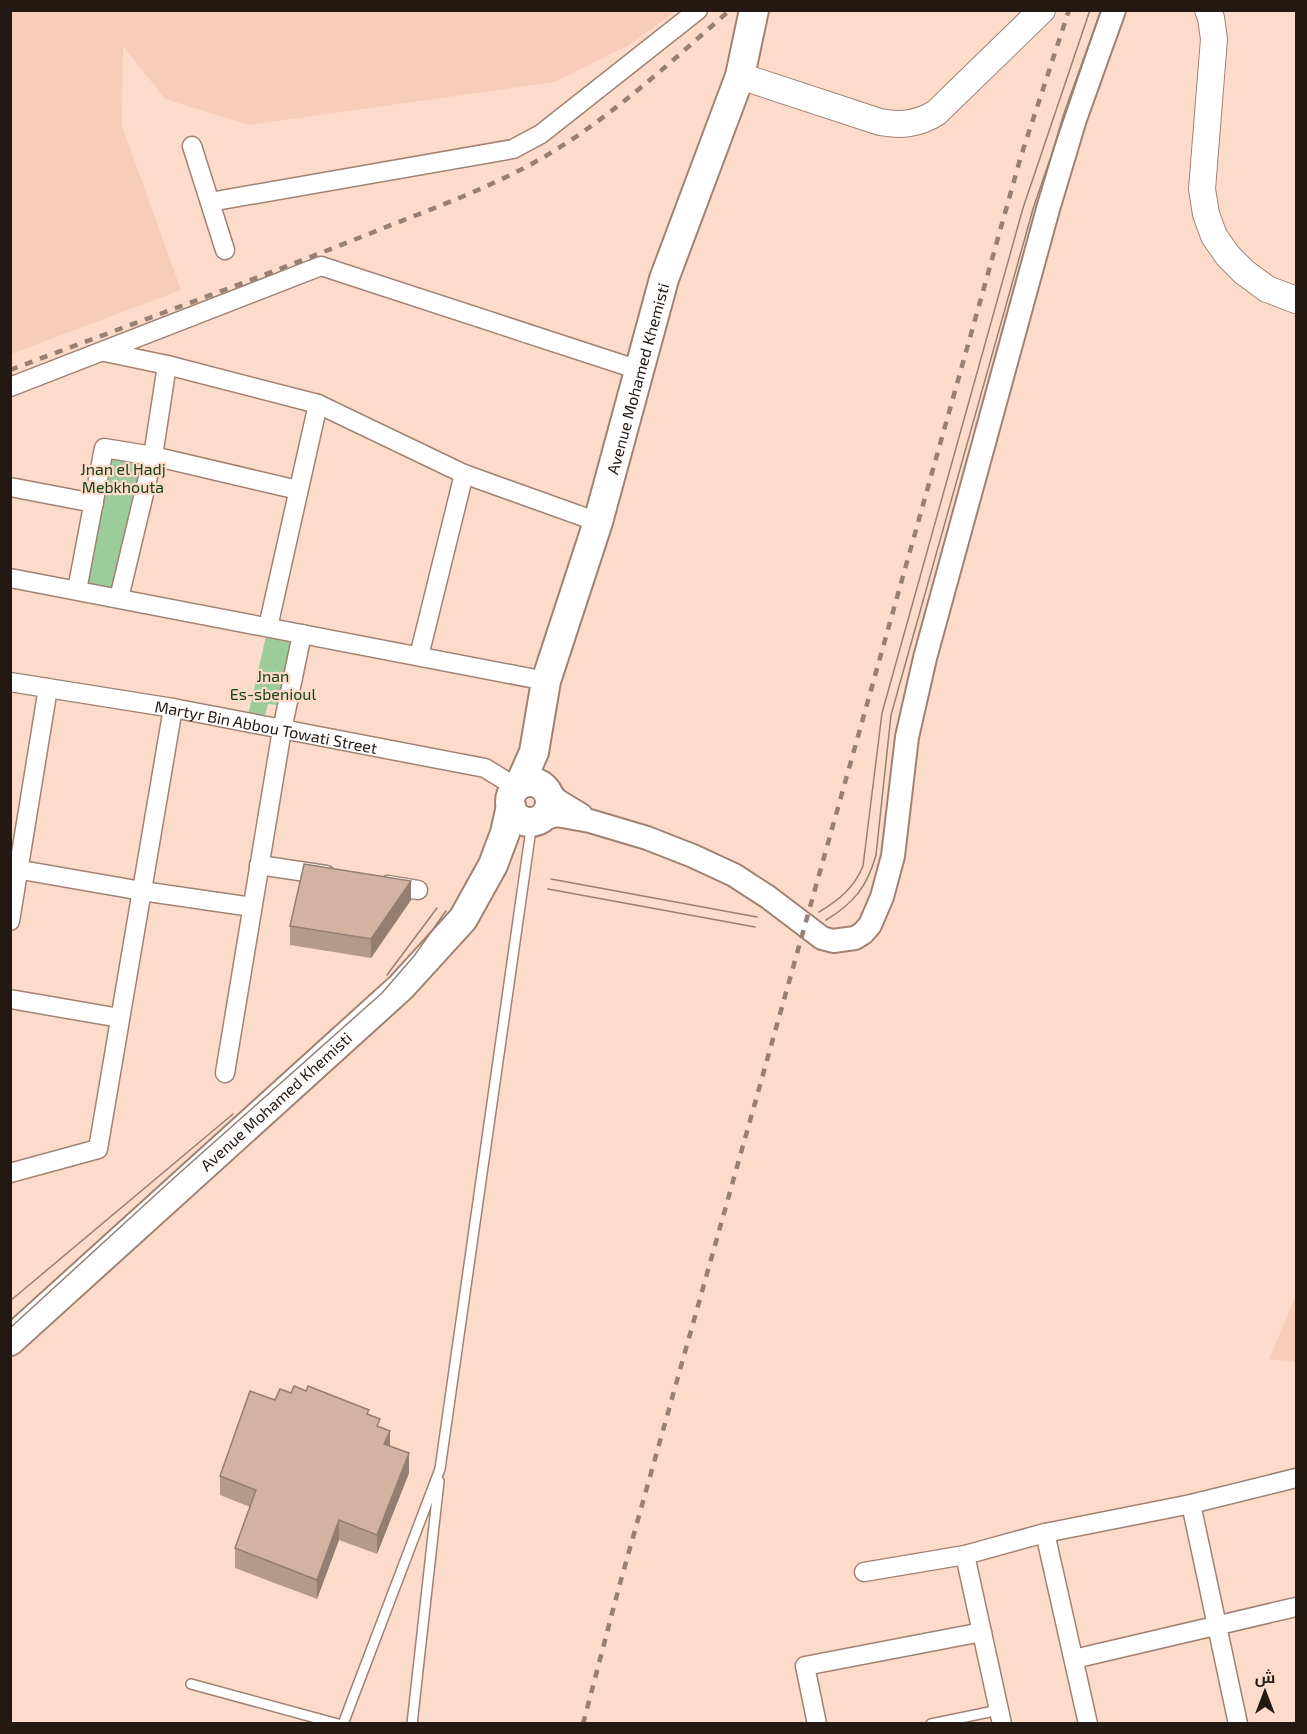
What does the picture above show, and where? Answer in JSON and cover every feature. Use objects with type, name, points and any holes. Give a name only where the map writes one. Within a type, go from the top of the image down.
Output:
[{"type":"main road","name":"Avenue Mohamed Khemisti","points":[[10,1341],[401,987],[463,919],[494,864],[526,805],[546,681],[598,522],[664,279],[740,76],[754,10]]},
{"type":"main road","points":[[740,76],[880,122],[893,125],[911,124],[925,120],[936,113],[1042,10]]},
{"type":"main road","points":[[1208,10],[1214,39],[1202,189],[1206,214],[1214,236],[1228,256],[1244,272],[1267,289],[1296,300]]},
{"type":"street","points":[[210,202],[513,149],[541,134],[698,10]]},
{"type":"street","points":[[526,805],[647,838],[693,856],[734,875],[768,897],[822,938],[844,941],[863,933],[870,925],[890,874],[906,737],[925,658],[1048,209],[1075,118],[1114,10]]},
{"type":"street","points":[[192,146],[225,250]]},
{"type":"street","points":[[10,387],[105,352],[321,266],[639,369]]},
{"type":"street","points":[[105,352],[167,365],[318,404],[465,474],[598,522]]},
{"type":"street","points":[[119,598],[153,456],[167,365]]},
{"type":"street","points":[[268,627],[318,404]]},
{"type":"street","points":[[76,590],[104,448],[153,456],[298,490]]},
{"type":"street","points":[[418,656],[465,474]]},
{"type":"street","points":[[10,487],[94,503]]},
{"type":"street","points":[[10,578],[546,681]]},
{"type":"street","points":[[225,1073],[282,730],[302,634]]},
{"type":"street","name":"Martyr Bin Abbou Towati Street","points":[[10,682],[173,708],[485,768],[526,805]]},
{"type":"street","points":[[10,921],[15,868],[48,688]]},
{"type":"street","points":[[10,1173],[98,1149],[173,708]]},
{"type":"street","points":[[259,865],[339,878]]},
{"type":"street","points":[[15,868],[142,891],[252,907]]},
{"type":"street","points":[[373,883],[418,890]]},
{"type":"street","points":[[10,999],[120,1018]]},
{"type":"street","points":[[864,1572],[965,1555],[1046,1533],[1191,1504],[1296,1478]]},
{"type":"street","points":[[1191,1504],[1238,1724]]},
{"type":"street","points":[[1046,1533],[1088,1724]]},
{"type":"street","points":[[965,1555],[1000,1717]]},
{"type":"street","points":[[1074,1659],[1296,1607]]},
{"type":"street","points":[[817,1724],[805,1666],[982,1632]]},
{"type":"lane","points":[[412,1724],[440,1469],[526,805]]},
{"type":"lane","points":[[344,1724],[440,1469]]},
{"type":"lane","points":[[191,1684],[338,1724]]},
{"type":"lane","points":[[931,1724],[1000,1717]]},
{"type":"shaded area","points":[[11,10],[676,11],[629,45],[555,82],[249,125],[165,99],[123,46],[122,126],[181,290],[11,354]]},
{"type":"shaded area","points":[[1296,1295],[1296,1362],[1269,1359]]},
{"type":"green space","name":"Jnan el Hadj Mebkhouta","points":[[104,448],[153,456],[119,598],[77,590]]},
{"type":"green space","name":"Jnan Es-sbenioul","points":[[268,627],[302,634],[287,706],[268,704],[262,727],[246,724]]},
{"type":"building","points":[[304,864],[411,881],[371,939],[290,926]]},
{"type":"building","points":[[294,1386],[306,1391],[308,1386],[369,1410],[367,1414],[380,1419],[377,1426],[390,1431],[384,1444],[409,1453],[377,1535],[339,1520],[317,1580],[235,1548],[256,1490],[220,1476],[250,1391],[275,1400],[280,1389],[291,1393]]},
{"type":"tram line","points":[[819,912],[845,893],[863,866],[882,713],[1023,208],[1090,10]]},
{"type":"tram line","points":[[826,920],[858,893],[864,885],[876,855],[891,715],[1033,209],[1101,10]]},
{"type":"tram line","points":[[551,879],[757,917]]},
{"type":"tram line","points":[[548,889],[755,927]]},
{"type":"tram line","points":[[387,975],[437,908]]},
{"type":"tram line","points":[[10,1328],[382,993],[414,956],[446,911]]},
{"type":"tram line","points":[[10,1301],[233,1114]]},
{"type":"railway","points":[[10,370],[233,287],[459,198],[505,177],[549,154],[597,122],[730,10]]},
{"type":"railway","points":[[583,1724],[619,1587],[1021,156],[1069,10]]}]
